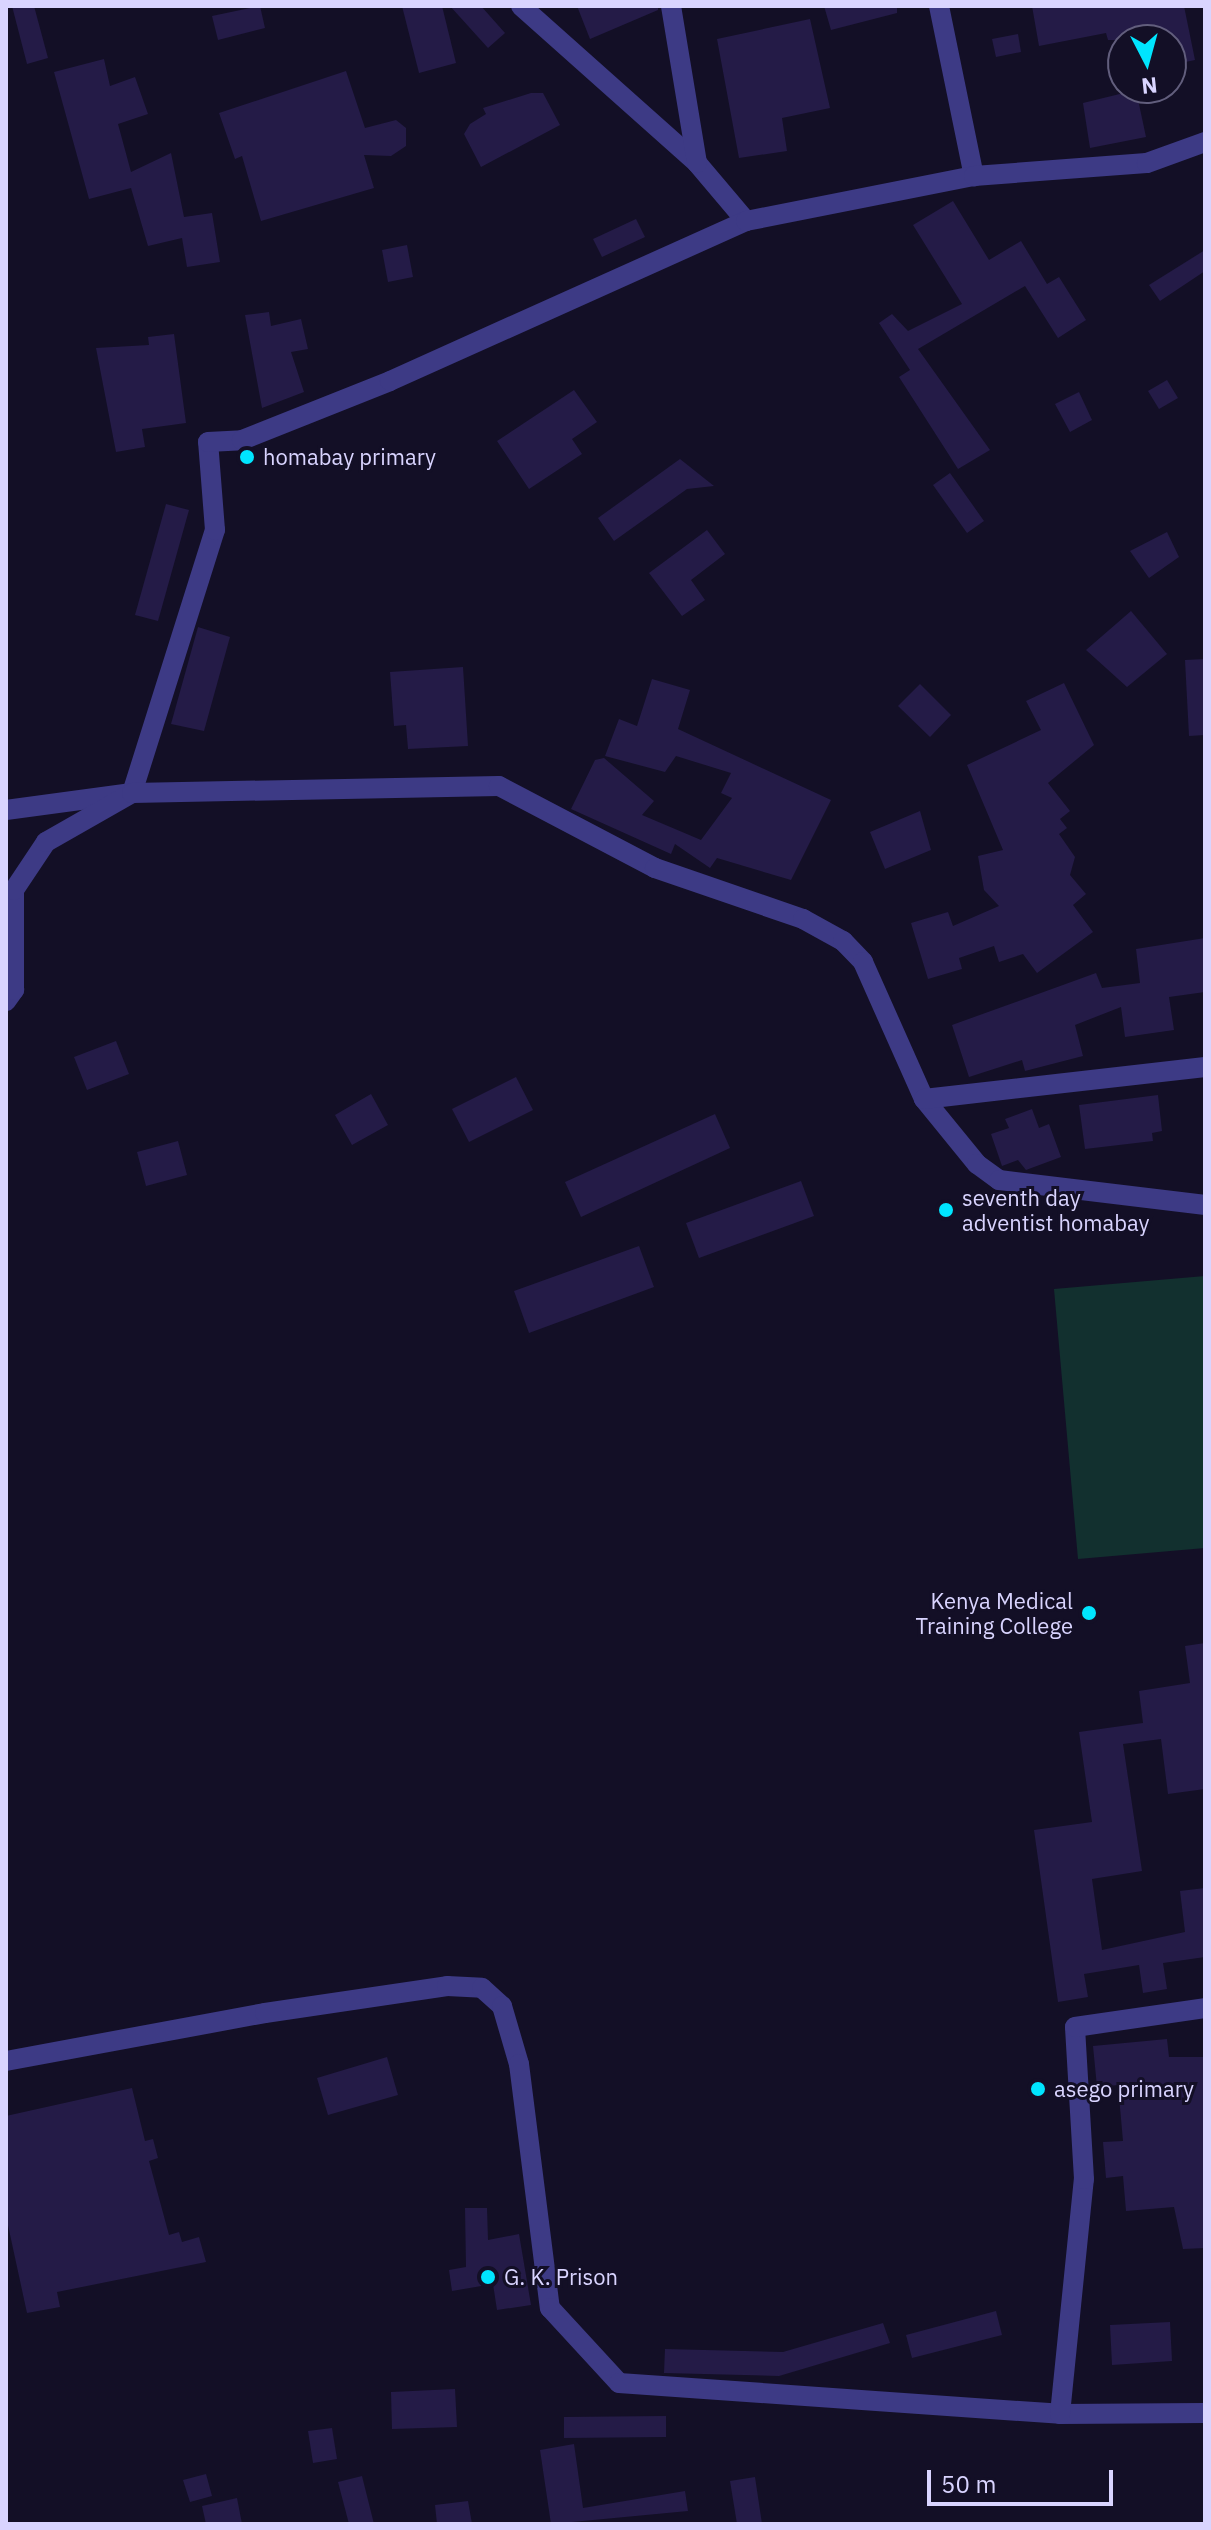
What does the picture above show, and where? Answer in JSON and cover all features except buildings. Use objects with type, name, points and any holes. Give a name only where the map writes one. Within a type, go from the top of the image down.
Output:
[{"type":"street","points":[[521,6],[697,163],[746,221]]},
{"type":"street","points":[[671,6],[697,163]]},
{"type":"street","points":[[939,6],[974,176]]},
{"type":"street","points":[[6,1001],[14,990],[14,890],[46,842],[132,793],[215,530],[208,442],[242,440],[390,381],[746,221],[974,176],[1147,163],[1205,142]]},
{"type":"street","points":[[6,810],[132,793],[499,786],[655,868],[803,919],[843,941],[863,962],[924,1099],[977,1164],[999,1180],[1205,1205]]},
{"type":"street","points":[[924,1099],[1205,1067]]},
{"type":"street","points":[[6,2061],[265,2013],[447,1986],[482,1988],[502,2006],[519,2064],[550,2308],[619,2383],[1060,2414],[1205,2413]]},
{"type":"street","points":[[1060,2414],[1084,2179],[1075,2027],[1205,2008]]},
{"type":"green space","points":[[1205,1276],[1205,1548],[1078,1559],[1054,1289]]},
{"type":"place","name":"homabay primary","points":[[247,457]]},
{"type":"place","name":"seventh day adventist homabay","points":[[946,1210]]},
{"type":"place","name":"Kenya Medical Training College","points":[[1089,1613]]},
{"type":"place","name":"asego primary","points":[[1038,2089]]},
{"type":"place","name":"G. K. Prison","points":[[488,2277]]}]
